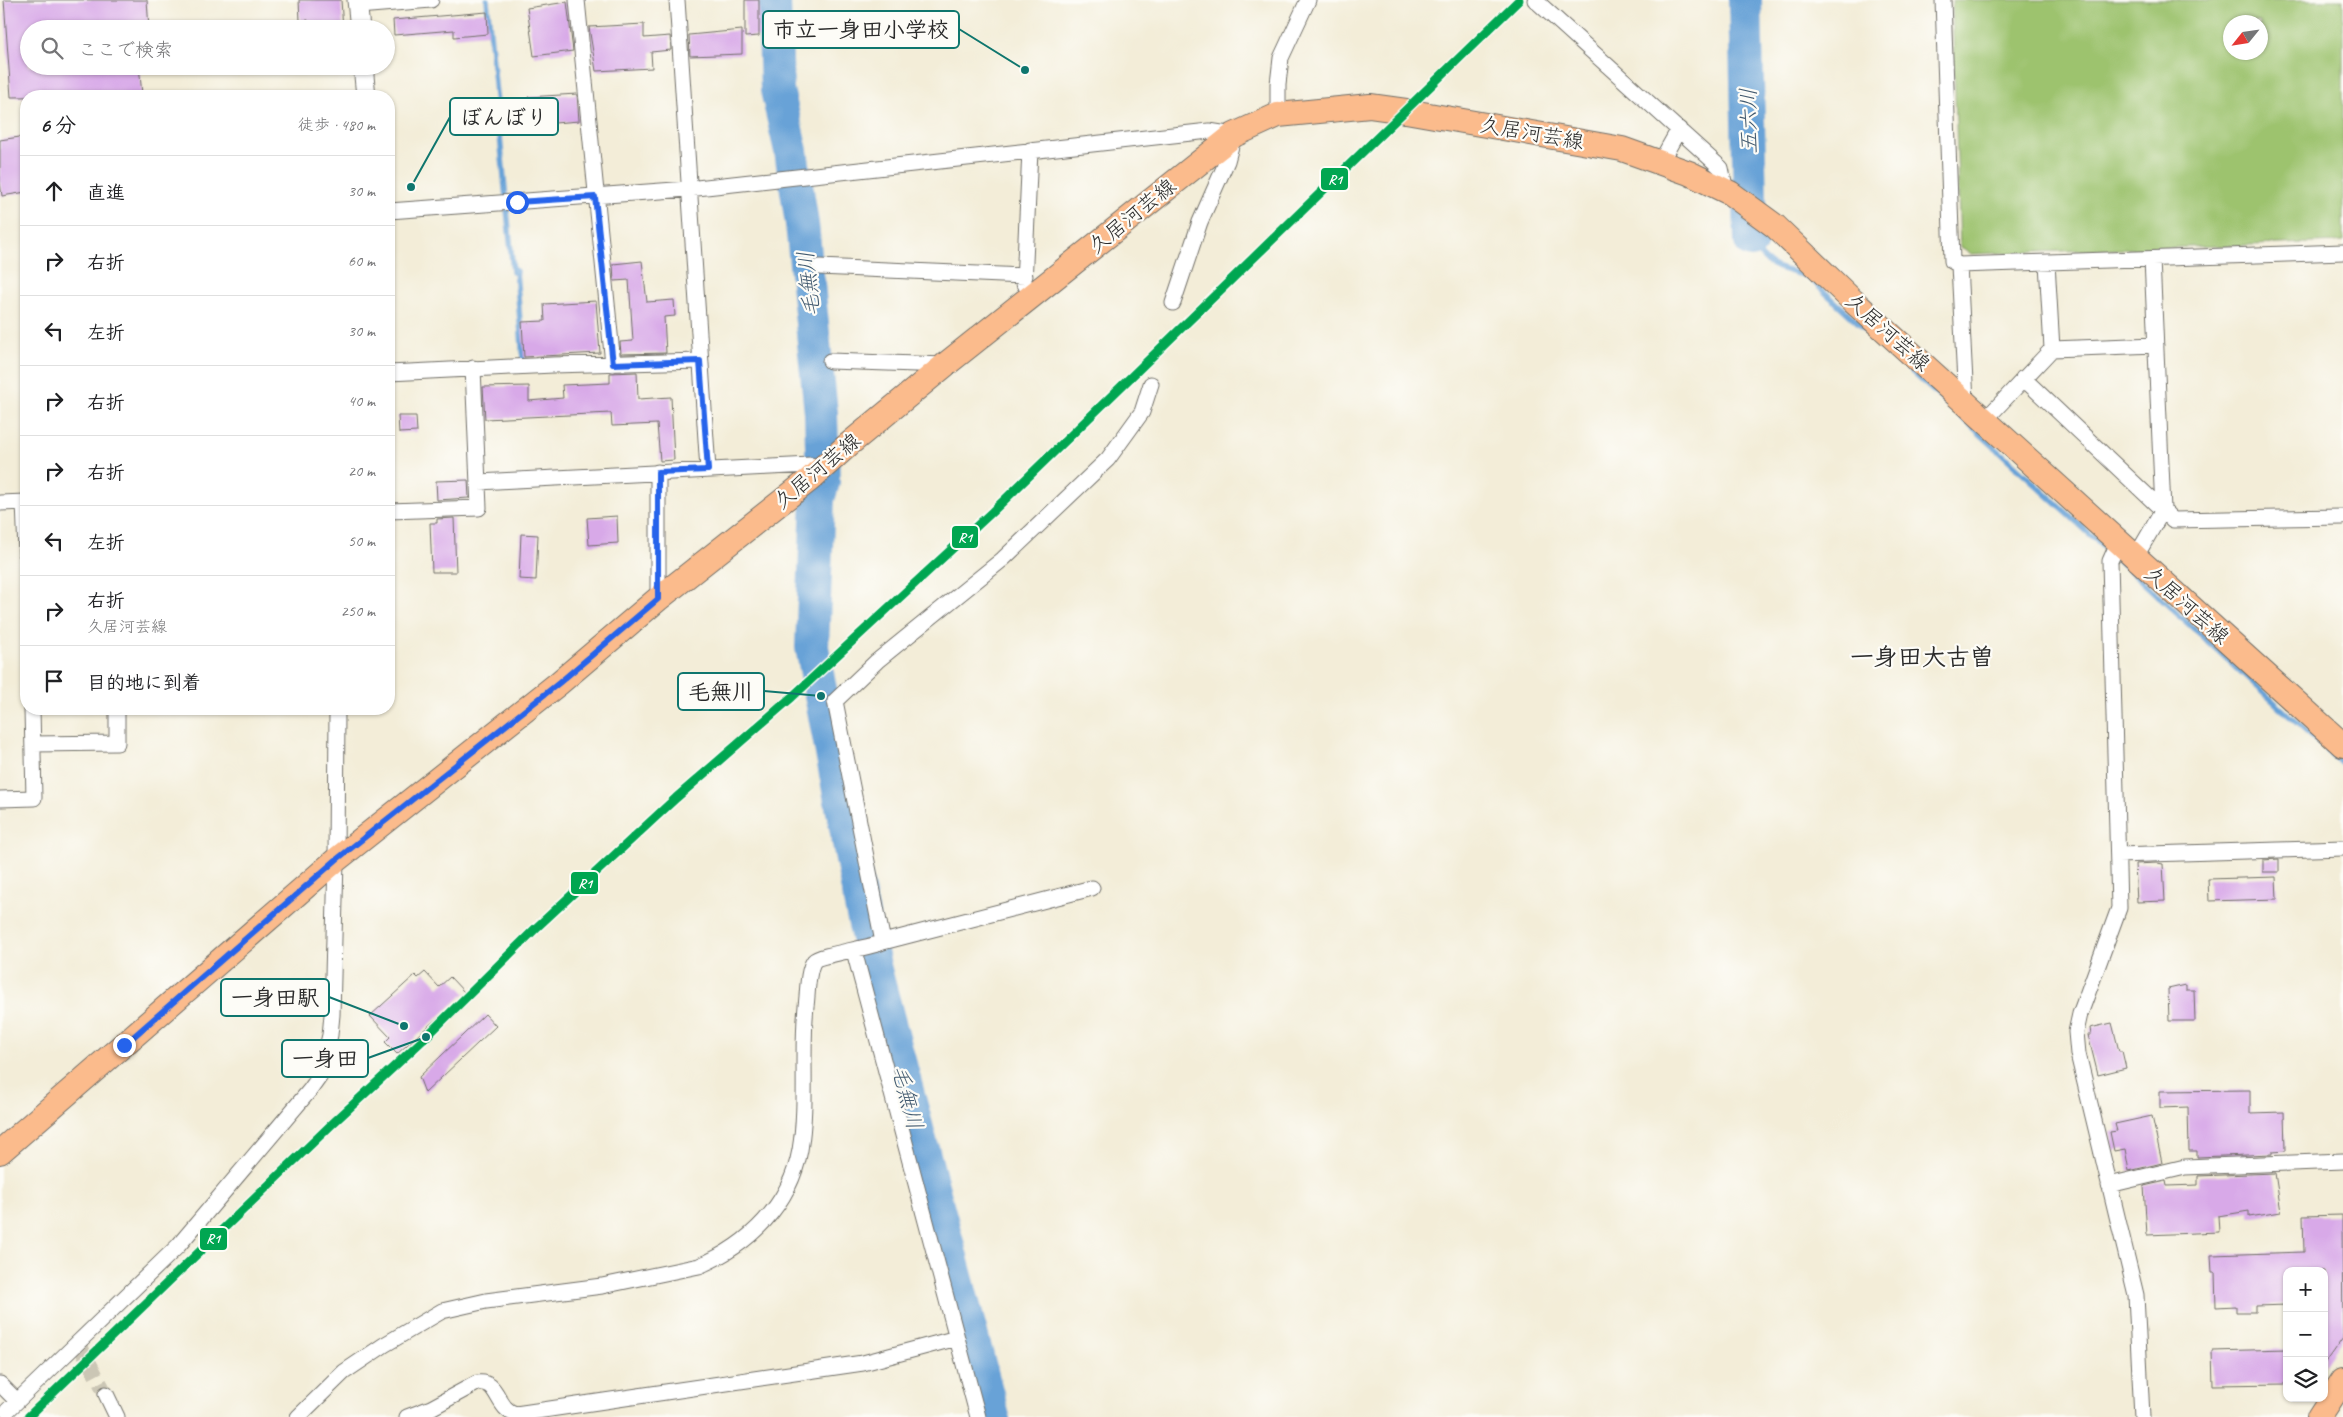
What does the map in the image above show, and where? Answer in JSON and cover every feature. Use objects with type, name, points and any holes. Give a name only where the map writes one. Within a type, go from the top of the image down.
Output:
[{"type":"main road","name":"久居河芸線","points":[[0,1152],[336,860],[559,683],[658,599],[809,480],[836,458],[848,445],[945,366],[1234,135],[1278,115],[1370,106],[1406,110],[1622,149],[1689,173],[1728,192],[1776,226],[1853,301],[1985,420],[2119,553],[2343,746]]},
{"type":"main road","points":[[2320,1417],[2343,1380]]},
{"type":"street","points":[[359,20],[357,3],[431,0]]},
{"type":"street","points":[[577,0],[613,364]]},
{"type":"street","points":[[677,0],[708,470]]},
{"type":"street","points":[[1278,115],[1278,84],[1281,58],[1308,0]]},
{"type":"street","points":[[1535,0],[1721,168],[1728,192]]},
{"type":"street","points":[[1943,0],[1952,262],[1959,265],[2047,263],[2152,259],[2160,257],[2343,252]]},
{"type":"street","points":[[365,75],[366,90]]},
{"type":"street","points":[[1660,163],[1679,129]]},
{"type":"street","points":[[395,210],[688,189],[1210,131],[1234,135],[1227,162],[1200,222],[1173,304]]},
{"type":"street","points":[[1022,305],[1025,276],[1030,150]]},
{"type":"street","points":[[2142,1417],[2136,1295],[2078,1054],[2076,1032],[2080,1014],[2119,908],[2119,553],[2163,510],[2152,259]]},
{"type":"street","points":[[2047,263],[2052,349]]},
{"type":"street","points":[[1959,265],[1966,402]]},
{"type":"street","points":[[819,267],[1025,276]]},
{"type":"street","points":[[1985,420],[2052,349],[2156,346]]},
{"type":"street","points":[[395,373],[473,368],[700,361]]},
{"type":"street","points":[[830,361],[945,366]]},
{"type":"street","points":[[395,511],[479,508],[473,368]]},
{"type":"street","points":[[2023,378],[2173,520],[2343,517]]},
{"type":"street","points":[[881,942],[836,701],[878,661],[1003,559],[1108,459],[1142,412],[1151,384]]},
{"type":"street","points":[[478,482],[811,465],[809,480]]},
{"type":"street","points":[[658,472],[658,599]]},
{"type":"street","points":[[0,503],[20,502]]},
{"type":"street","points":[[0,799],[34,798],[32,715]]},
{"type":"street","points":[[33,744],[117,742],[117,715]]},
{"type":"street","points":[[0,1384],[12,1406],[178,1246],[247,1167],[320,1076],[331,1025],[336,860],[337,715]]},
{"type":"street","points":[[2118,855],[2343,848]]},
{"type":"street","points":[[298,1417],[344,1372],[384,1344],[442,1311],[486,1301],[602,1286],[700,1266],[714,1260],[753,1234],[776,1208],[787,1189],[800,1151],[804,1023],[810,974],[814,961],[822,956],[856,950],[1092,888]]},
{"type":"street","points":[[856,950],[978,1417]]},
{"type":"street","points":[[2109,1185],[2185,1167],[2343,1161]]},
{"type":"street","points":[[408,1417],[431,1408],[477,1383],[483,1382],[491,1385],[505,1409],[516,1414],[863,1363],[957,1338]]},
{"type":"street","points":[[106,1394],[117,1417]]},
{"type":"green space","points":[[1952,0],[2343,0],[2343,242],[1970,254],[1960,247]]},
{"type":"building","points":[[4,0],[147,0],[148,20],[20,20],[20,75],[140,75],[142,90],[20,90],[20,97],[11,97]]},
{"type":"building","points":[[299,0],[341,0],[342,20],[300,20]]},
{"type":"building","points":[[745,0],[759,0],[759,36],[745,37]]},
{"type":"building","points":[[567,2],[573,51],[534,56],[527,8]]},
{"type":"building","points":[[487,12],[488,34],[454,37],[454,30],[395,35],[395,20],[393,20]]},
{"type":"building","points":[[644,24],[644,38],[670,36],[671,50],[651,52],[652,68],[596,71],[589,27]]},
{"type":"building","points":[[742,30],[742,54],[690,56],[689,35]]},
{"type":"building","points":[[577,94],[579,121],[530,125],[528,97]]},
{"type":"building","points":[[20,137],[20,193],[2,196],[0,140]]},
{"type":"building","points":[[642,261],[647,302],[674,300],[675,316],[664,317],[666,353],[621,354],[620,342],[633,341],[629,280],[614,281],[613,264]]},
{"type":"building","points":[[596,301],[600,353],[524,357],[522,322],[545,321],[544,304]]},
{"type":"building","points":[[637,372],[638,399],[671,397],[674,460],[660,461],[657,424],[612,426],[611,413],[485,419],[483,387],[529,386],[529,401],[563,398],[562,385],[610,383],[610,373]]},
{"type":"building","points":[[398,416],[416,416],[417,432],[399,433]]},
{"type":"building","points":[[468,480],[469,498],[437,500],[436,481]]},
{"type":"building","points":[[617,516],[618,543],[589,545],[587,518]]},
{"type":"building","points":[[454,518],[456,572],[432,572],[430,523],[437,523],[437,519]]},
{"type":"building","points":[[521,534],[538,535],[536,580],[519,579]]},
{"type":"building","points":[[2279,859],[2279,872],[2263,872],[2263,860]]},
{"type":"building","points":[[2135,864],[2163,864],[2165,901],[2137,902]]},
{"type":"building","points":[[2276,877],[2277,899],[2209,901],[2208,879]]},
{"type":"building","points":[[425,972],[439,987],[450,977],[465,993],[397,1054],[385,1042],[390,1037],[370,1016],[415,975],[418,978]]},
{"type":"building","points":[[2186,985],[2186,990],[2194,990],[2195,1021],[2169,1021],[2168,989]]},
{"type":"building","points":[[485,1014],[496,1026],[425,1093],[419,1077]]},
{"type":"building","points":[[2112,1023],[2119,1051],[2122,1051],[2126,1068],[2098,1075],[2088,1035],[2091,1035],[2090,1028]]},
{"type":"building","points":[[2250,1090],[2250,1113],[2284,1112],[2285,1151],[2272,1152],[2272,1154],[2197,1157],[2197,1151],[2189,1151],[2188,1107],[2160,1108],[2160,1091]]},
{"type":"building","points":[[2152,1116],[2162,1163],[2129,1171],[2125,1149],[2114,1151],[2110,1132],[2117,1131],[2115,1124]]},
{"type":"building","points":[[2275,1173],[2281,1212],[2249,1217],[2249,1211],[2218,1216],[2219,1232],[2147,1235],[2144,1186],[2166,1181],[2167,1186],[2198,1185],[2198,1176]]},
{"type":"building","points":[[2342,1215],[2343,1338],[2328,1359],[2328,1267],[2283,1267],[2283,1305],[2256,1306],[2256,1312],[2236,1312],[2236,1306],[2216,1307],[2215,1273],[2212,1273],[2211,1255],[2304,1252],[2303,1216]]},
{"type":"building","points":[[2283,1349],[2283,1384],[2213,1385],[2212,1351]]},
{"type":"waterway","points":[[487,0],[513,272],[516,271],[523,359]]},
{"type":"waterway","name":"毛無川","points":[[774,0],[777,90],[791,151],[802,224],[821,413],[823,482],[818,499],[812,647],[874,966],[993,1417]]},
{"type":"waterway","name":"五六川","points":[[1745,0],[1751,241]]},
{"type":"waterway","points":[[1751,241],[1762,257],[1774,266],[1807,276],[2343,765]]},
{"type":"tunnel","points":[[78,1342],[106,1394]]},
{"type":"transit line","name":"R1","points":[[28,1417],[331,1125],[426,1037],[536,928],[676,798],[792,697],[992,512],[1519,0]]},
{"type":"place","name":"市立一身田小学校","points":[[1025,70]]},
{"type":"place","name":"ぼんぼり","points":[[411,187]]},
{"type":"place","name":"毛無川","points":[[821,696]]},
{"type":"place","name":"一身田駅","points":[[404,1026]]},
{"type":"place","name":"一身田","points":[[426,1037]]},
{"type":"district","name":"一身田大古曽","points":[[1922,657]]},
{"type":"route","points":[[124,1045],[336,860],[559,683],[658,599],[658,472],[708,470],[700,361],[613,364],[595,197],[517,202]]}]
